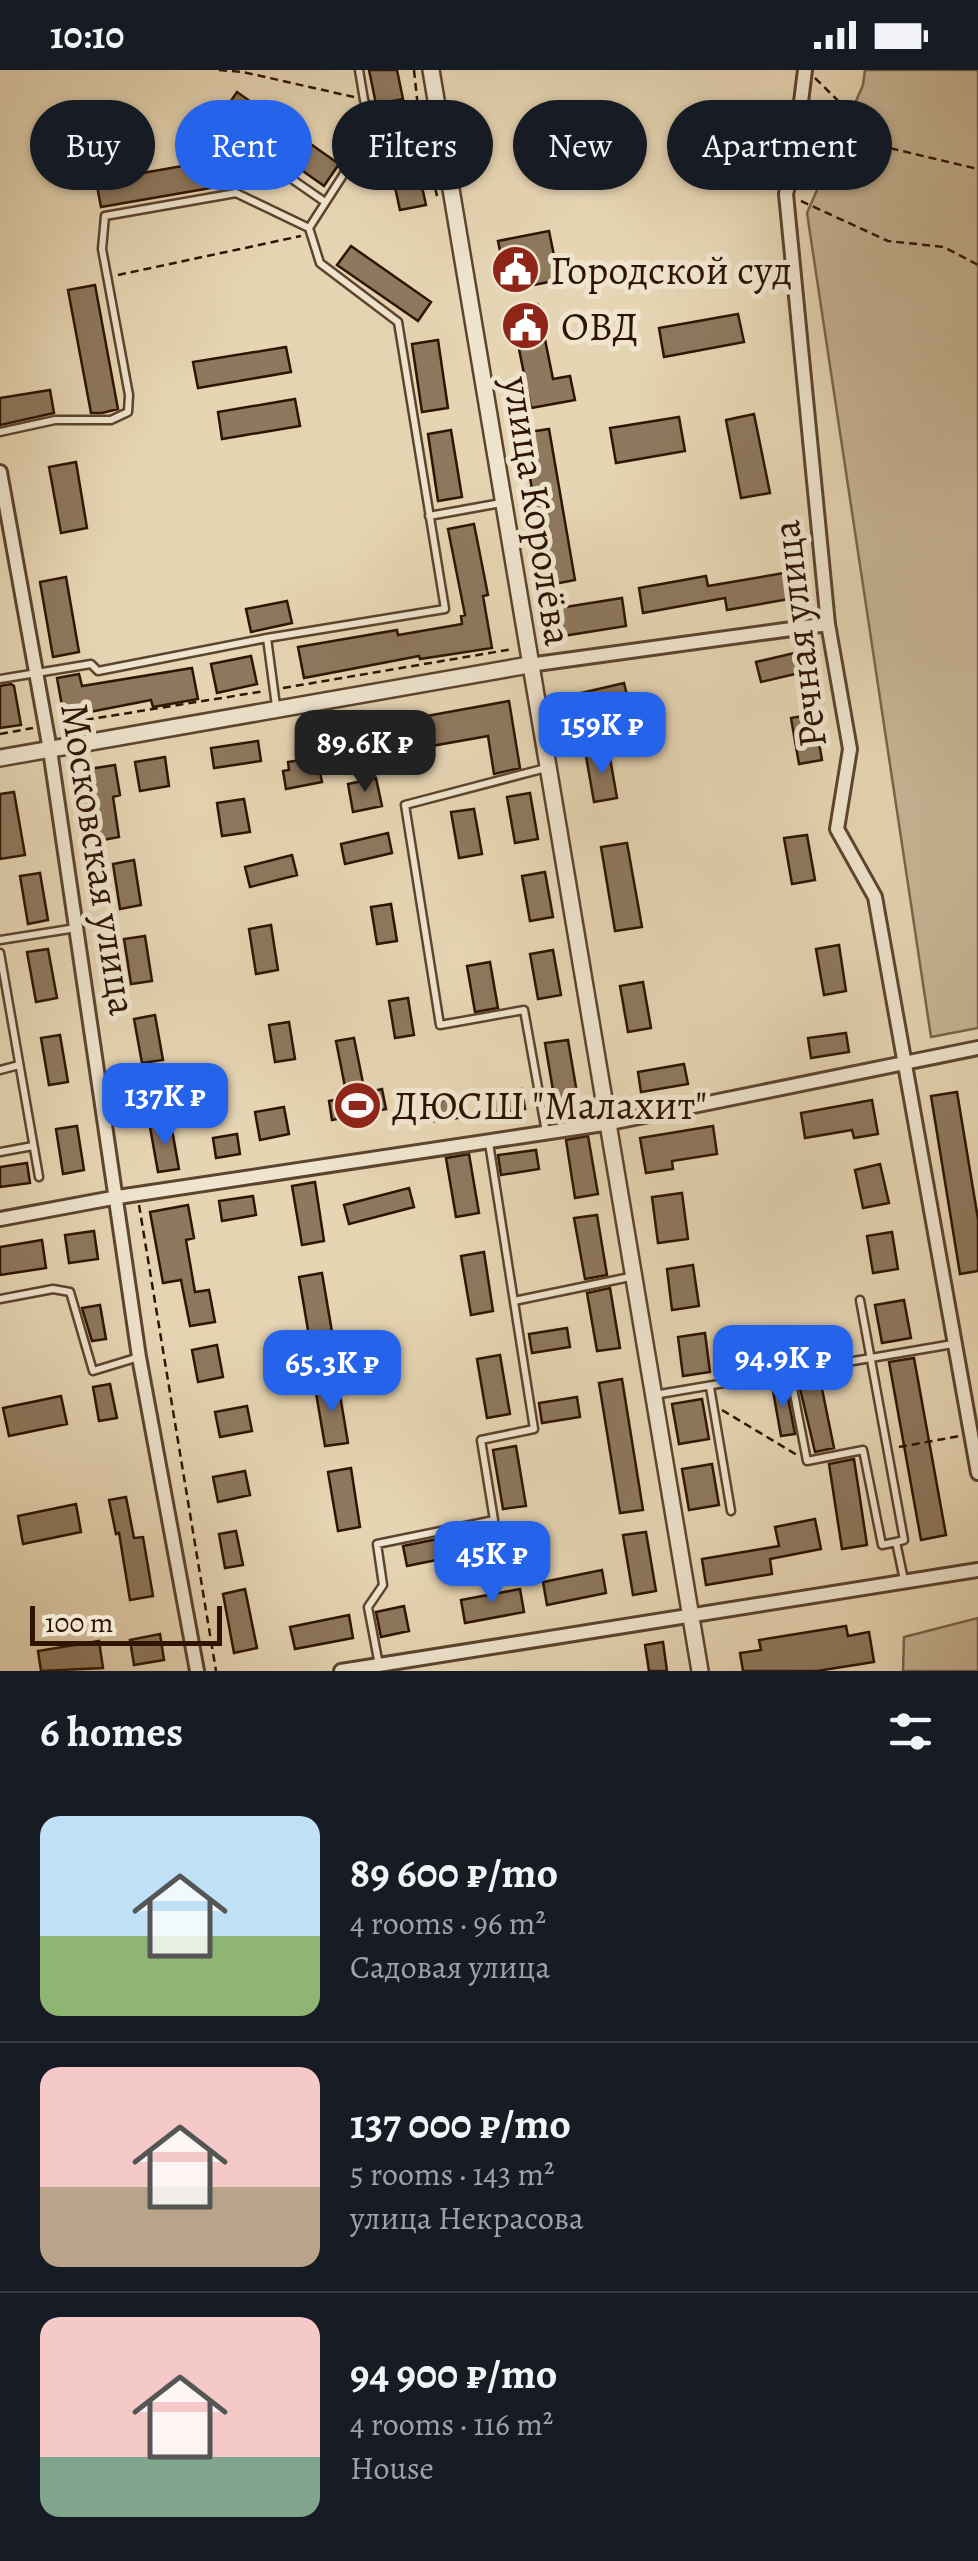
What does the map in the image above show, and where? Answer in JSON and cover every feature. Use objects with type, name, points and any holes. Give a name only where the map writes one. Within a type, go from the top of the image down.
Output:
[{"type":"street","name":"улица Королёва","points":[[431,70],[436,100]]},
{"type":"street","name":"Речная улица","points":[[806,70],[794,166],[786,194],[828,624],[850,750],[837,829],[875,897],[978,1474]]},
{"type":"street","name":"улица Королёва","points":[[451,190],[700,1671]]},
{"type":"street","name":"Московская улица","points":[[0,472],[50,750],[139,1358],[196,1671]]},
{"type":"street","points":[[0,758],[529,664],[828,624]]},
{"type":"street","points":[[0,1219],[137,1194],[610,1124],[978,1048]]},
{"type":"street","points":[[341,1671],[978,1570]]},
{"type":"lane","points":[[359,70],[364,100]]},
{"type":"lane","points":[[307,190],[324,202]]},
{"type":"lane","points":[[0,680],[91,664],[98,671],[445,609],[398,322],[320,263],[310,231],[332,190]]},
{"type":"lane","points":[[0,432],[54,420],[110,420],[128,412],[130,396],[102,249],[105,216],[236,192],[310,231]]},
{"type":"lane","points":[[429,516],[504,502]]},
{"type":"lane","points":[[266,638],[277,711]]},
{"type":"lane","points":[[547,1133],[524,1010],[440,1025],[405,805],[551,767]]},
{"type":"lane","points":[[0,940],[77,928]]},
{"type":"lane","points":[[0,954],[38,1177]]},
{"type":"lane","points":[[0,1070],[19,1065]]},
{"type":"lane","points":[[380,1666],[368,1607],[383,1585],[377,1544],[494,1520],[481,1440],[534,1429],[489,1142]]},
{"type":"lane","points":[[0,1152],[33,1146]]},
{"type":"lane","points":[[514,1301],[635,1276]]},
{"type":"lane","points":[[0,1299],[53,1289],[70,1292],[92,1371],[139,1358]]},
{"type":"lane","points":[[790,1373],[807,1461],[863,1450],[882,1545],[904,1540],[860,1300]]},
{"type":"lane","points":[[654,1395],[954,1344]]},
{"type":"lane","points":[[710,1387],[732,1511]]},
{"type":"lane","points":[[896,1542],[904,1581]]},
{"type":"path","points":[[219,70],[244,72],[364,100]]},
{"type":"path","points":[[806,70],[885,147],[978,168]]},
{"type":"path","points":[[786,194],[888,241],[944,248],[978,266]]},
{"type":"path","points":[[107,278],[310,231]]},
{"type":"path","points":[[0,734],[513,650]]},
{"type":"path","points":[[137,1194],[216,1671]]},
{"type":"path","points":[[713,1405],[807,1461]]},
{"type":"path","points":[[888,1450],[971,1434]]},
{"type":"shaded area","points":[[865,70],[978,70],[978,1028],[931,1037],[807,213],[817,190],[892,190],[892,100],[856,100]]},
{"type":"shaded area","points":[[978,1618],[978,1671],[903,1671],[904,1637]]},
{"type":"building","points":[[369,70],[397,70],[403,99],[375,100]]},
{"type":"building","points":[[237,92],[248,100],[232,100]]},
{"type":"building","points":[[312,145],[332,159],[332,174],[324,186],[312,178]]},
{"type":"building","points":[[175,167],[175,190],[199,190],[101,207],[98,190],[155,190],[155,171]]},
{"type":"building","points":[[396,190],[423,190],[426,205],[400,210]]},
{"type":"building","points":[[549,231],[559,280],[508,290],[498,241]]},
{"type":"building","points":[[351,246],[431,302],[418,321],[337,265]]},
{"type":"building","points":[[95,285],[118,409],[102,413],[91,413],[68,290]]},
{"type":"building","points":[[538,305],[553,379],[570,376],[575,400],[531,408],[511,310]]},
{"type":"building","points":[[738,314],[744,342],[664,357],[659,328]]},
{"type":"building","points":[[438,340],[448,408],[422,412],[412,344]]},
{"type":"building","points":[[286,347],[291,372],[198,388],[193,362]]},
{"type":"building","points":[[50,390],[54,413],[0,425],[0,398]]},
{"type":"building","points":[[295,399],[300,426],[222,439],[218,412]]},
{"type":"building","points":[[754,414],[770,493],[741,498],[726,420]]},
{"type":"building","points":[[679,417],[685,451],[616,463],[610,428]]},
{"type":"building","points":[[549,429],[575,580],[549,585],[522,433]]},
{"type":"building","points":[[451,430],[462,497],[438,501],[428,434]]},
{"type":"building","points":[[76,462],[87,528],[61,533],[49,467]]},
{"type":"building","points":[[474,524],[488,595],[483,596],[492,648],[420,659],[419,656],[304,678],[298,647],[397,630],[398,635],[462,624],[461,616],[465,615],[448,529]]},
{"type":"building","points":[[790,572],[795,598],[727,610],[725,598],[643,613],[639,588],[706,576],[708,586]]},
{"type":"building","points":[[66,577],[79,652],[53,657],[40,582]]},
{"type":"building","points":[[622,598],[626,626],[563,636],[559,608]]},
{"type":"building","points":[[287,601],[292,623],[251,632],[246,609]]},
{"type":"building","points":[[803,651],[808,671],[761,682],[756,662]]},
{"type":"building","points":[[251,656],[257,684],[217,693],[211,664]]},
{"type":"building","points":[[192,668],[198,699],[153,707],[151,700],[64,717],[57,678],[79,674],[82,686]]},
{"type":"building","points":[[624,683],[629,703],[582,714],[577,694]]},
{"type":"building","points":[[11,684],[21,725],[0,728],[0,686]]},
{"type":"building","points":[[509,701],[520,768],[494,774],[488,736],[426,747],[421,717]]},
{"type":"building","points":[[814,714],[822,760],[799,764],[791,718]]},
{"type":"building","points":[[258,741],[261,761],[214,768],[211,748]]},
{"type":"building","points":[[609,752],[617,798],[594,802],[586,756]]},
{"type":"building","points":[[165,757],[169,786],[140,791],[135,762]]},
{"type":"building","points":[[312,758],[313,766],[318,763],[322,782],[286,789],[283,771],[289,770],[288,762]]},
{"type":"building","points":[[115,765],[120,795],[113,797],[119,837],[87,843],[76,771]]},
{"type":"building","points":[[376,778],[382,806],[353,812],[348,784]]},
{"type":"building","points":[[14,792],[25,855],[0,859],[0,794]]},
{"type":"building","points":[[530,793],[538,839],[515,843],[507,797]]},
{"type":"building","points":[[244,799],[250,832],[222,836],[217,803]]},
{"type":"building","points":[[474,809],[482,854],[459,858],[451,812]]},
{"type":"building","points":[[388,833],[392,853],[345,864],[341,844]]},
{"type":"building","points":[[807,835],[815,880],[792,884],[784,838]]},
{"type":"building","points":[[627,843],[642,927],[615,931],[601,847]]},
{"type":"building","points":[[292,855],[297,875],[250,887],[245,867]]},
{"type":"building","points":[[134,860],[141,905],[120,909],[113,864]]},
{"type":"building","points":[[545,872],[553,917],[530,921],[522,876]]},
{"type":"building","points":[[40,873],[48,920],[28,924],[20,876]]},
{"type":"building","points":[[391,904],[397,941],[377,944],[371,907]]},
{"type":"building","points":[[271,925],[278,970],[256,974],[249,929]]},
{"type":"building","points":[[145,936],[152,981],[131,984],[124,939]]},
{"type":"building","points":[[839,945],[846,991],[824,995],[816,949]]},
{"type":"building","points":[[48,949],[57,998],[36,1002],[27,952]]},
{"type":"building","points":[[553,950],[561,995],[538,999],[530,954]]},
{"type":"building","points":[[490,962],[498,1008],[475,1012],[467,966]]},
{"type":"building","points":[[643,982],[651,1028],[628,1032],[620,986]]},
{"type":"building","points":[[408,998],[414,1035],[395,1038],[389,1001]]},
{"type":"building","points":[[155,1015],[163,1060],[142,1063],[134,1019]]},
{"type":"building","points":[[289,1022],[295,1059],[275,1062],[269,1025]]},
{"type":"building","points":[[846,1033],[849,1052],[811,1058],[808,1038]]},
{"type":"building","points":[[60,1035],[68,1082],[49,1085],[41,1038]]},
{"type":"building","points":[[354,1038],[365,1093],[382,1089],[386,1109],[332,1120],[329,1101],[347,1097],[336,1041]]},
{"type":"building","points":[[568,1040],[578,1099],[555,1102],[545,1043]]},
{"type":"building","points":[[684,1064],[688,1084],[641,1092],[638,1072]]},
{"type":"building","points":[[522,1089],[525,1109],[487,1114],[484,1095]]},
{"type":"building","points":[[957,1092],[978,1219],[978,1271],[960,1274],[931,1096]]},
{"type":"building","points":[[455,1098],[458,1118],[434,1121],[431,1102]]},
{"type":"building","points":[[872,1100],[878,1134],[854,1138],[852,1130],[805,1138],[801,1113]]},
{"type":"building","points":[[284,1107],[289,1134],[260,1140],[255,1112]]},
{"type":"building","points":[[171,1124],[179,1169],[158,1172],[150,1127]]},
{"type":"building","points":[[77,1126],[84,1170],[63,1174],[56,1129]]},
{"type":"building","points":[[713,1126],[717,1154],[672,1161],[673,1169],[646,1173],[640,1138]]},
{"type":"building","points":[[237,1134],[240,1154],[216,1158],[213,1138]]},
{"type":"building","points":[[588,1136],[598,1194],[575,1198],[566,1140]]},
{"type":"building","points":[[536,1150],[539,1169],[501,1175],[498,1155]]},
{"type":"building","points":[[469,1154],[479,1213],[456,1217],[446,1158]]},
{"type":"building","points":[[27,1163],[30,1183],[0,1187],[0,1167]]},
{"type":"building","points":[[880,1164],[889,1203],[863,1208],[855,1170]]},
{"type":"building","points":[[315,1182],[324,1241],[302,1245],[292,1186]]},
{"type":"building","points":[[409,1188],[414,1207],[349,1224],[344,1205]]},
{"type":"building","points":[[682,1193],[688,1239],[658,1243],[652,1197]]},
{"type":"building","points":[[253,1196],[256,1215],[222,1221],[219,1201]]},
{"type":"building","points":[[188,1205],[194,1238],[186,1240],[195,1292],[209,1290],[215,1322],[190,1326],[181,1280],[163,1283],[150,1212]]},
{"type":"building","points":[[597,1215],[607,1275],[585,1279],[574,1218]]},
{"type":"building","points":[[94,1231],[98,1259],[69,1263],[65,1235]]},
{"type":"building","points":[[892,1232],[898,1269],[873,1273],[867,1236]]},
{"type":"building","points":[[42,1240],[46,1268],[0,1275],[0,1247]]},
{"type":"building","points":[[484,1252],[493,1311],[471,1315],[461,1256]]},
{"type":"building","points":[[693,1265],[699,1306],[672,1310],[667,1269]]},
{"type":"building","points":[[322,1273],[332,1332],[309,1336],[299,1277]]},
{"type":"building","points":[[610,1288],[620,1348],[597,1351],[587,1293]]},
{"type":"building","points":[[904,1300],[911,1338],[882,1343],[875,1305]]},
{"type":"building","points":[[100,1305],[106,1339],[92,1341],[82,1308]]},
{"type":"building","points":[[567,1328],[570,1347],[532,1353],[529,1334]]},
{"type":"building","points":[[705,1333],[710,1372],[683,1376],[678,1337]]},
{"type":"building","points":[[217,1345],[223,1377],[198,1382],[192,1350]]},
{"type":"building","points":[[500,1355],[510,1414],[487,1418],[477,1359]]},
{"type":"building","points":[[914,1358],[946,1535],[921,1540],[889,1362]]},
{"type":"building","points":[[819,1374],[834,1448],[815,1452],[798,1380]]},
{"type":"building","points":[[622,1379],[643,1510],[620,1513],[599,1383]]},
{"type":"building","points":[[338,1383],[348,1443],[325,1446],[315,1387]]},
{"type":"building","points":[[785,1383],[795,1434],[781,1436],[772,1385]]},
{"type":"building","points":[[110,1384],[117,1418],[99,1421],[93,1387]]},
{"type":"building","points":[[61,1396],[67,1424],[9,1436],[3,1408]]},
{"type":"building","points":[[577,1397],[580,1417],[542,1423],[539,1403]]},
{"type":"building","points":[[702,1399],[709,1439],[679,1444],[672,1404]]},
{"type":"building","points":[[247,1406],[252,1431],[220,1437],[215,1412]]},
{"type":"building","points":[[516,1446],[526,1506],[503,1509],[493,1450]]},
{"type":"building","points":[[854,1459],[867,1545],[842,1549],[829,1464]]},
{"type":"building","points":[[712,1464],[719,1505],[689,1510],[682,1469]]},
{"type":"building","points":[[351,1468],[360,1527],[338,1531],[328,1472]]},
{"type":"building","points":[[245,1471],[250,1495],[218,1502],[213,1477]]},
{"type":"building","points":[[126,1497],[134,1538],[143,1537],[153,1596],[130,1600],[119,1533],[116,1534],[109,1500]]},
{"type":"building","points":[[76,1504],[81,1532],[23,1544],[18,1516]]},
{"type":"building","points":[[815,1519],[821,1549],[770,1559],[772,1574],[706,1585],[702,1559],[779,1546],[775,1527]]},
{"type":"building","points":[[236,1531],[243,1565],[225,1568],[219,1534]]},
{"type":"building","points":[[646,1532],[656,1591],[633,1595],[623,1535]]},
{"type":"building","points":[[462,1534],[466,1554],[407,1566],[403,1546]]},
{"type":"building","points":[[602,1570],[606,1593],[547,1605],[543,1582]]},
{"type":"building","points":[[245,1589],[257,1648],[234,1653],[223,1594]]},
{"type":"building","points":[[520,1589],[524,1612],[465,1623],[461,1600]]},
{"type":"building","points":[[404,1606],[409,1631],[381,1637],[376,1612]]},
{"type":"building","points":[[349,1615],[353,1638],[295,1649],[290,1627]]},
{"type":"building","points":[[846,1626],[848,1636],[869,1632],[874,1662],[817,1671],[743,1671],[740,1653],[761,1650],[759,1640]]},
{"type":"building","points":[[160,1634],[164,1660],[134,1665],[130,1640]]},
{"type":"building","points":[[99,1641],[103,1668],[41,1671],[38,1651]]},
{"type":"building","points":[[663,1642],[667,1671],[649,1671],[645,1645]]},
{"type":"place","name":"Городской суд","points":[[515,270]]},
{"type":"place","name":"ОВД","points":[[526,326]]},
{"type":"place","name":"ДЮСШ \"Малахит\"","points":[[357,1105]]}]
